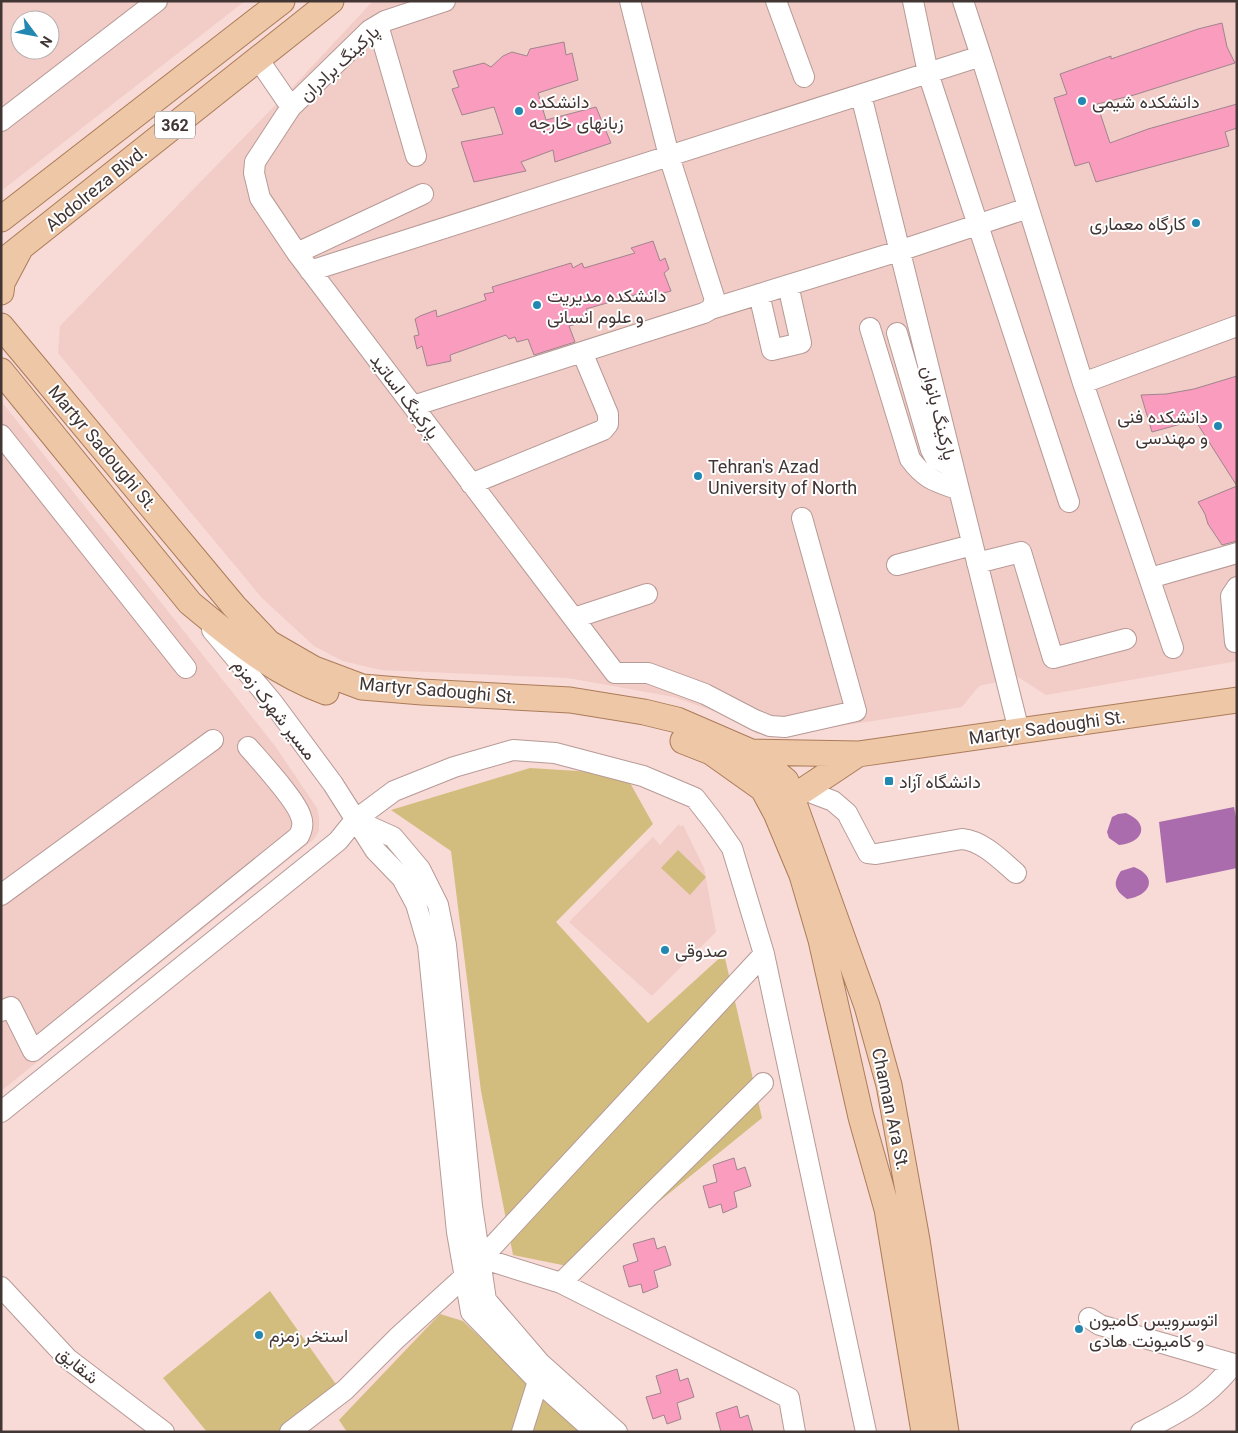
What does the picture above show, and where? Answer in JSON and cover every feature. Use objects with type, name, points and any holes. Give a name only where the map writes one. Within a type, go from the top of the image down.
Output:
[{"type":"main road","name":"Abdolreza Blvd.","points":[[1,219],[282,1]]},
{"type":"main road","name":"Abdolreza Blvd.","points":[[11,256],[331,1]]},
{"type":"main road","points":[[1,292],[11,256]]},
{"type":"main road","points":[[1,306],[4,330]]},
{"type":"main road","name":"Martyr Sadoughi St.","points":[[4,330],[234,606],[269,643],[314,669],[362,686],[422,692],[570,700],[644,712],[677,720],[751,752],[786,781],[791,800]]},
{"type":"main road","name":"Martyr Sadoughi St.","points":[[1,371],[190,602],[223,631],[262,673],[309,686],[357,703],[418,709],[565,716],[639,728],[673,736],[711,752],[763,788],[791,800]]},
{"type":"main road","name":"Martyr Sadoughi St.","points":[[751,752],[858,754],[1237,700]]},
{"type":"main road","points":[[791,800],[858,754]]},
{"type":"main road","name":"Chaman Ara St.","points":[[791,800],[867,1006],[889,1085],[917,1240],[946,1432]]},
{"type":"main road","name":"Chaman Ara St.","points":[[791,800],[802,875],[819,931],[865,1134],[887,1209],[924,1432]]},
{"type":"main road","points":[[848,1064],[868,1074],[874,1070],[882,1058]]},
{"type":"main road","points":[[865,1134],[872,1115],[880,1113],[887,1116],[897,1125]]},
{"type":"street","points":[[1,121],[157,1]]},
{"type":"street","name":"پارکینگ برادران","points":[[291,107],[370,30],[400,15],[445,1]]},
{"type":"street","points":[[630,1],[669,156],[715,300],[711,309]]},
{"type":"street","points":[[776,1],[804,78]]},
{"type":"street","points":[[913,1],[928,73],[1070,502]]},
{"type":"street","points":[[963,1],[1084,383],[1173,648]]},
{"type":"street","points":[[378,25],[416,156]]},
{"type":"street","points":[[310,271],[981,56]]},
{"type":"street","points":[[258,59],[291,107]]},
{"type":"street","name":"پارکینگ بانوان","points":[[861,95],[957,489],[1019,732]]},
{"type":"street","name":"پارکینگ اساتید","points":[[291,107],[256,162],[254,173],[260,198],[310,271],[615,672],[648,673],[657,676],[705,694],[770,726],[785,727],[856,711],[802,518]]},
{"type":"street","points":[[297,253],[424,194]]},
{"type":"street","points":[[413,406],[1028,208]]},
{"type":"street","points":[[759,294],[772,350],[801,342],[788,286]]},
{"type":"street","points":[[1084,383],[1237,326]]},
{"type":"street","points":[[870,328],[910,459],[921,473],[936,482],[957,489]]},
{"type":"street","points":[[897,333],[931,450],[936,459],[952,467]]},
{"type":"street","points":[[472,484],[603,430],[608,424],[608,414],[582,352]]},
{"type":"street","points":[[1,435],[186,668]]},
{"type":"street","points":[[897,565],[974,554],[1021,552],[1053,658],[1126,639]]},
{"type":"street","points":[[1150,578],[1237,553]]},
{"type":"street","points":[[1235,642],[1231,596],[1237,587]]},
{"type":"street","points":[[574,618],[647,594]]},
{"type":"street","name":"مسیر شهرک زمزم","points":[[262,673],[273,703],[333,784],[375,850],[402,878],[416,904],[428,945],[457,1232],[471,1312],[539,1372]]},
{"type":"street","points":[[1,894],[213,740]]},
{"type":"street","points":[[1,1011],[11,1006],[32,1051],[298,836],[303,827],[301,816],[292,800],[248,747]]},
{"type":"street","points":[[1,1112],[338,841],[355,820],[394,791],[454,767],[513,750],[554,753],[643,776],[695,798],[714,821],[732,848],[764,954],[866,1432]]},
{"type":"street","points":[[791,800],[834,801],[847,813],[868,853],[876,854],[962,839],[969,840],[995,855],[1016,873]]},
{"type":"street","points":[[355,820],[393,837],[420,869],[438,905],[446,945],[472,1206],[486,1300],[539,1372],[605,1430]]},
{"type":"street","points":[[290,1432],[345,1390],[465,1276],[764,954]]},
{"type":"street","points":[[562,1283],[763,1082]]},
{"type":"street","points":[[481,1258],[562,1283],[789,1398],[795,1432]]},
{"type":"street","name":"شقایق","points":[[1,1288],[68,1359],[164,1432]]},
{"type":"street","points":[[1089,1318],[1100,1325],[1235,1365],[1217,1384],[1186,1409],[1141,1432]]},
{"type":"street","points":[[522,1432],[539,1372]]},
{"type":"shaded area","points":[[1,1],[245,1],[1,191]]},
{"type":"shaded area","name":"Tehran's Azad University of North","points":[[373,1],[1237,1],[1237,661],[1046,695],[1018,677],[979,686],[962,707],[789,734],[757,734],[722,714],[674,697],[568,678],[381,670],[343,661],[314,646],[262,598],[58,353],[60,326],[291,89]]},
{"type":"shaded area","points":[[1,401],[275,746],[317,808],[319,831],[314,839],[1,1091]]},
{"type":"shaded area","points":[[530,768],[625,774],[653,824],[556,922],[648,1023],[724,954],[762,1118],[577,1268],[513,1255],[481,1091],[451,851],[391,810]]},
{"type":"shaded area","points":[[1234,807],[1237,822],[1237,868],[1166,883],[1159,822]]},
{"type":"shaded area","points":[[1126,813],[1139,822],[1141,832],[1134,841],[1119,845],[1109,838],[1107,832],[1112,817]]},
{"type":"shaded area","points":[[679,824],[680,827],[683,825],[704,868],[716,932],[652,996],[569,922],[653,837],[660,845]]},
{"type":"shaded area","points":[[678,850],[706,877],[690,895],[661,868]]},
{"type":"shaded area","points":[[1134,867],[1147,876],[1148,886],[1141,894],[1127,899],[1117,890],[1116,880],[1121,871]]},
{"type":"shaded area","name":"استخر زمزم","points":[[270,1291],[340,1390],[279,1432],[207,1432],[163,1378]]},
{"type":"shaded area","points":[[440,1314],[463,1321],[581,1432],[347,1432],[339,1420]]},
{"type":"building","name":"دانشکده شیمی","points":[[1222,23],[1227,47],[1235,63],[1134,95],[1097,104],[1110,143],[1148,129],[1237,104],[1237,128],[1225,132],[1229,146],[1096,182],[1089,162],[1075,166],[1054,98],[1067,94],[1060,74],[1111,56],[1111,59],[1198,29]]},
{"type":"building","name":"دانشکده زبانهای خارجه","points":[[564,42],[566,55],[572,53],[578,80],[538,93],[546,120],[596,107],[611,143],[555,162],[553,150],[521,162],[526,171],[474,182],[461,142],[503,134],[494,107],[462,115],[452,89],[459,87],[453,71],[484,63],[491,67],[503,56],[512,52],[527,56],[530,49]]},
{"type":"building","name":"دانشکده مدیریت و علوم انسانی","points":[[653,241],[660,261],[665,258],[669,269],[664,273],[671,291],[645,298],[645,292],[586,309],[589,315],[577,317],[580,323],[569,326],[575,342],[534,355],[528,339],[517,342],[515,337],[509,339],[506,335],[450,355],[451,361],[427,366],[422,346],[417,349],[414,336],[419,335],[415,319],[420,316],[436,310],[437,317],[486,300],[484,294],[494,292],[492,287],[571,263],[573,268],[582,263],[584,268],[635,253],[631,248]]},
{"type":"building","name":"دانشکده فنی و مهندسی","points":[[1237,376],[1237,486],[1195,420],[1152,432],[1141,395],[1166,394],[1194,389]]},
{"type":"building","name":"دانشکده فنی و مهندسی","points":[[1237,486],[1237,541],[1222,545],[1208,524],[1198,502]]},
{"type":"building","points":[[734,1158],[737,1170],[745,1167],[751,1186],[734,1192],[737,1207],[723,1213],[721,1204],[709,1208],[703,1186],[717,1182],[713,1165]]},
{"type":"building","points":[[654,1238],[657,1249],[665,1246],[671,1265],[654,1271],[658,1287],[643,1293],[641,1284],[629,1287],[623,1266],[638,1261],[633,1244]]},
{"type":"building","points":[[677,1369],[680,1381],[688,1378],[694,1397],[677,1403],[681,1419],[667,1424],[664,1415],[653,1419],[646,1397],[661,1393],[656,1376]]},
{"type":"building","points":[[737,1406],[740,1418],[748,1415],[753,1432],[721,1432],[716,1413]]},
{"type":"place","name":"دانشکده شیمی","points":[[1082,101]]},
{"type":"place","name":"دانشکده زبانهای خارجه","points":[[519,111]]},
{"type":"place","name":"کارگاه معماری","points":[[1196,223]]},
{"type":"place","name":"دانشکده مدیریت و علوم انسانی","points":[[537,305]]},
{"type":"place","name":"دانشکده فنی و مهندسی","points":[[1218,426]]},
{"type":"place","name":"Tehran's Azad University of North","points":[[698,476]]},
{"type":"place","name":"دانشگاه آزاد","points":[[889,781]]},
{"type":"place","name":"صدوقی","points":[[665,950]]},
{"type":"place","name":"اتوسرویس کامیون و کامیونت هادی","points":[[1079,1329]]},
{"type":"place","name":"استخر زمزم","points":[[259,1335]]}]
